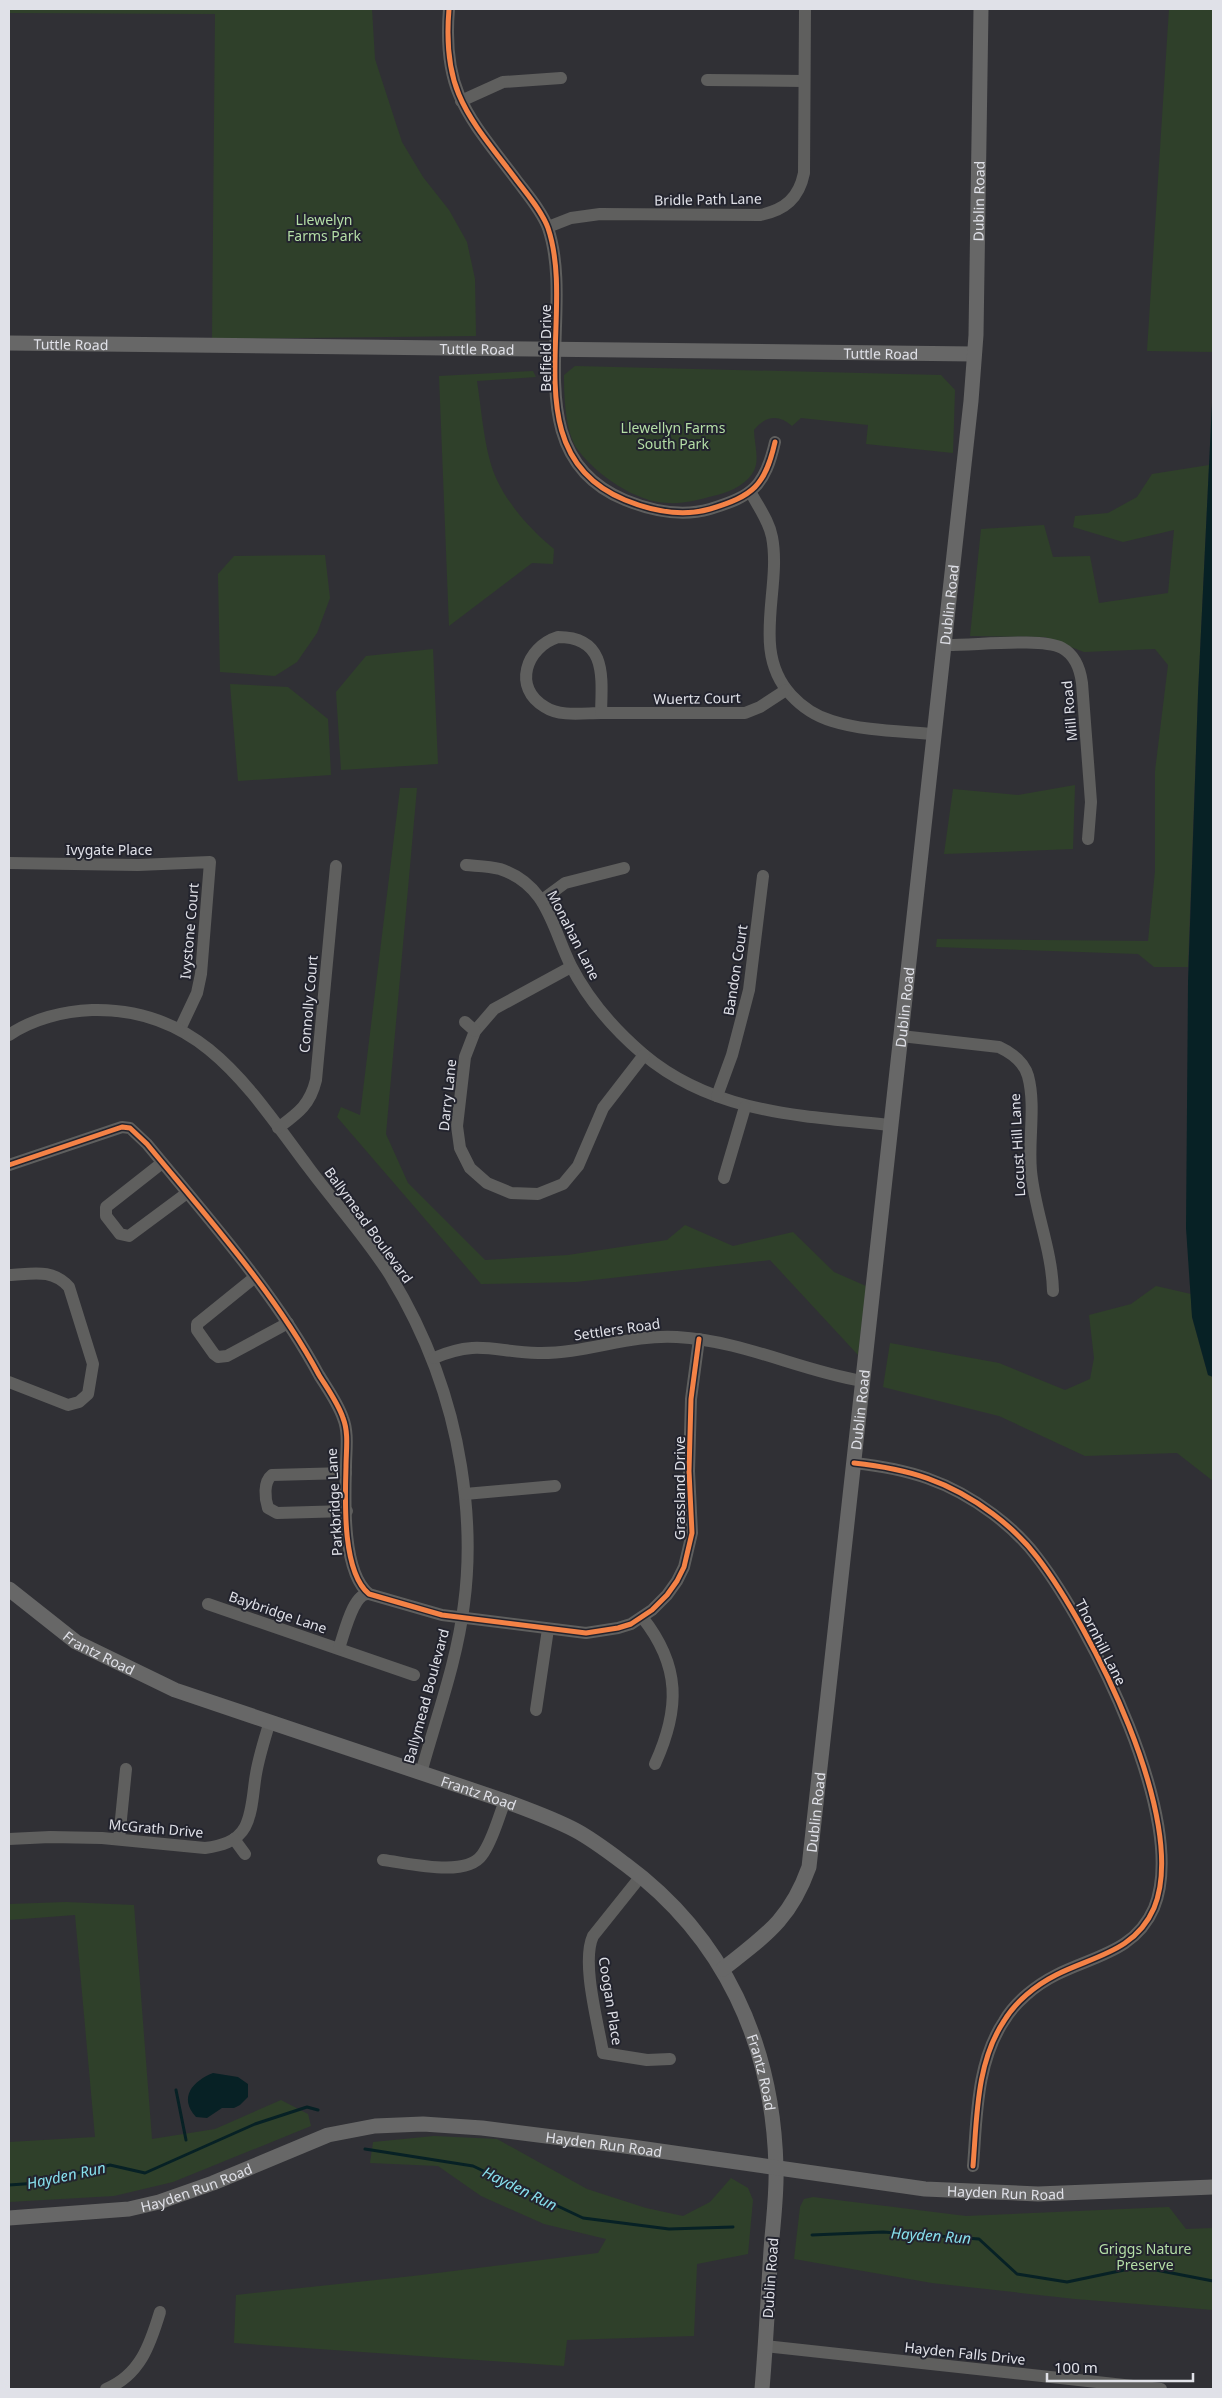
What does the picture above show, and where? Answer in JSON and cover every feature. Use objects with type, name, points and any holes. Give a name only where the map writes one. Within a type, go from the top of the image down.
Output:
[{"type":"main road","name":"Dublin Road","points":[[723,1969],[781,1920],[802,1886],[809,1867],[966,446],[974,354],[981,9]]},
{"type":"main road","name":"Tuttle Road","points":[[9,343],[974,354]]},
{"type":"main road","name":"Frantz Road","points":[[9,1589],[76,1642],[101,1656],[175,1690],[543,1815],[576,1831],[641,1876],[695,1929],[723,1969],[752,2030],[765,2071],[776,2168]]},
{"type":"main road","name":"Hayden Run Road","points":[[9,2218],[102,2212],[159,2202],[213,2183],[328,2135],[375,2126],[423,2124],[482,2128],[625,2146],[891,2186],[963,2192],[1038,2194],[1213,2187]]},
{"type":"main road","name":"Dublin Road","points":[[762,2389],[776,2168]]},
{"type":"street","name":"Belfield Drive","points":[[449,9],[450,71],[461,101],[470,118],[527,194],[548,227],[556,276],[556,404],[563,438],[570,453],[594,482],[615,496],[665,511],[682,513],[713,508],[751,493]]},
{"type":"street","name":"Bridle Path Lane","points":[[548,227],[571,218],[600,214],[760,215],[781,209],[797,194],[802,183],[805,9]]},
{"type":"street","points":[[461,101],[503,82],[561,78]]},
{"type":"street","points":[[707,80],[804,81]]},
{"type":"street","points":[[775,442],[770,467],[751,493],[767,521],[772,538],[775,569],[770,643],[776,674],[786,690],[814,714],[849,726],[933,734]]},
{"type":"street","name":"Wuertz Court","points":[[601,713],[602,675],[598,658],[593,650],[578,640],[569,637],[558,637],[539,646],[533,653],[526,672],[530,692],[536,700],[553,711],[601,713],[745,713],[760,707],[786,690]]},
{"type":"street","name":"Mill Road","points":[[943,645],[1043,643],[1060,647],[1074,658],[1081,672],[1082,683],[1091,802],[1088,839]]},
{"type":"street","name":"Ivygate Place","points":[[9,863],[138,865],[210,862]]},
{"type":"street","name":"Ivystone Court","points":[[180,1029],[197,993],[201,974],[210,862]]},
{"type":"street","name":"Monahan Lane","points":[[466,865],[492,868],[508,873],[532,888],[542,900],[571,967],[594,1002],[619,1032],[644,1055],[688,1084],[746,1107],[780,1113],[890,1125]]},
{"type":"street","name":"Connolly Court","points":[[278,1128],[303,1108],[312,1095],[316,1080],[336,866]]},
{"type":"street","points":[[542,900],[564,883],[624,868]]},
{"type":"street","name":"Bandon Court","points":[[717,1096],[732,1055],[749,990],[764,876]]},
{"type":"street","name":"Darry Lane","points":[[571,967],[494,1009],[476,1031],[465,1057],[461,1077],[457,1126],[464,1158],[477,1176],[493,1187],[511,1193],[531,1194],[551,1190],[563,1184],[573,1175],[603,1108],[644,1055]]},
{"type":"street","name":"Ballymead Boulevard","points":[[9,1035],[32,1022],[69,1012],[85,1010],[126,1012],[158,1020],[198,1039],[222,1058],[389,1273],[434,1358],[446,1398],[461,1464],[465,1494],[467,1569],[462,1618],[421,1774]]},
{"type":"street","points":[[465,1022],[476,1031]]},
{"type":"street","name":"Locust Hill Lane","points":[[901,1036],[992,1046],[1013,1054],[1023,1065],[1028,1075],[1031,1100],[1031,1171],[1035,1201],[1052,1268],[1053,1291]]},
{"type":"street","points":[[724,1178],[746,1107]]},
{"type":"street","name":"Parkbridge Lane","points":[[9,1165],[122,1127],[130,1128],[147,1144],[288,1323],[304,1347],[344,1418],[347,1444],[348,1547],[356,1579],[369,1594]]},
{"type":"street","points":[[162,1163],[106,1207],[106,1216],[120,1234],[129,1236],[187,1193]]},
{"type":"street","points":[[9,1275],[48,1274],[60,1277],[69,1287],[93,1364],[88,1394],[79,1402],[68,1405],[9,1382]]},
{"type":"street","points":[[254,1278],[197,1324],[197,1330],[214,1354],[223,1358],[288,1323]]},
{"type":"street","name":"Settlers Road","points":[[434,1358],[468,1347],[545,1353],[570,1352],[650,1337],[699,1339],[741,1346],[815,1372],[862,1381]]},
{"type":"street","name":"Grassland Drive","points":[[462,1618],[586,1633],[604,1632],[631,1624],[667,1595],[684,1567],[691,1541],[692,1514],[689,1471],[691,1408],[699,1339]]},
{"type":"street","name":"Thornhill Lane","points":[[854,1463],[905,1470],[952,1488],[995,1516],[1035,1554],[1069,1603],[1114,1690],[1139,1752],[1154,1801],[1161,1857],[1160,1883],[1154,1908],[1141,1930],[1120,1948],[1055,1975],[1028,1994],[1013,2008],[1003,2022],[985,2065],[980,2089],[972,2166]]},
{"type":"street","points":[[346,1473],[272,1475],[266,1482],[268,1508],[272,1512],[347,1511]]},
{"type":"street","points":[[465,1494],[555,1486]]},
{"type":"street","name":"Baybridge Lane","points":[[339,1648],[357,1598],[365,1593],[369,1594]]},
{"type":"street","points":[[369,1594],[407,1606],[462,1618]]},
{"type":"street","name":"Baybridge Lane","points":[[208,1604],[414,1675]]},
{"type":"street","points":[[642,1617],[660,1641],[668,1660],[672,1682],[672,1710],[667,1737],[655,1764]]},
{"type":"street","points":[[536,1710],[548,1629]]},
{"type":"street","points":[[245,1854],[234,1839],[245,1828],[250,1813],[257,1765],[270,1721]]},
{"type":"street","points":[[119,1839],[126,1769]]},
{"type":"street","points":[[383,1860],[452,1868],[472,1865],[485,1850],[505,1802]]},
{"type":"street","name":"McGrath Drive","points":[[9,1839],[50,1837],[119,1839],[205,1848],[220,1846],[234,1839]]},
{"type":"street","name":"Coogan Place","points":[[641,1876],[594,1936],[588,1953],[589,1972],[603,2053],[647,2060],[670,2059]]},
{"type":"street","points":[[106,2389],[122,2381],[142,2361],[151,2342],[160,2312]]},
{"type":"street","name":"Hayden Falls Drive","points":[[766,2346],[1161,2389]]},
{"type":"green space","name":"Llewelyn Farms Park","points":[[9,9],[372,9],[375,59],[402,142],[423,177],[449,210],[467,242],[475,279],[476,336],[212,339],[215,14],[9,13]]},
{"type":"green space","points":[[1169,9],[1213,9],[1213,352],[1147,351]]},
{"type":"green space","name":"Llewellyn Farms South Park","points":[[575,366],[941,375],[955,390],[953,453],[866,444],[868,425],[801,418],[792,426],[777,418],[772,418],[758,425],[754,430],[755,469],[749,478],[740,485],[724,493],[690,501],[674,503],[655,501],[643,498],[618,486],[595,469],[578,450],[570,434],[564,393],[564,375]]},
{"type":"green space","points":[[533,371],[536,377],[477,381],[486,441],[494,474],[515,510],[554,549],[553,564],[532,563],[449,626],[439,376]]},
{"type":"green space","points":[[1209,465],[1188,967],[1154,967],[1138,954],[936,947],[937,939],[1148,941],[1155,871],[1155,771],[1168,665],[1155,649],[1084,652],[1045,637],[970,636],[981,529],[1044,525],[1053,557],[1090,556],[1099,603],[1168,593],[1174,530],[1123,542],[1073,527],[1075,516],[1108,513],[1137,497],[1152,474]]},
{"type":"green space","points":[[325,555],[330,598],[317,633],[297,662],[275,676],[220,672],[218,574],[234,556]]},
{"type":"green space","points":[[433,649],[438,764],[341,770],[336,692],[366,656]]},
{"type":"green space","points":[[230,684],[288,687],[328,719],[331,775],[238,781]]},
{"type":"green space","points":[[1075,785],[1073,849],[944,854],[953,789],[1018,795]]},
{"type":"green space","points":[[400,788],[417,788],[386,1134],[408,1183],[485,1260],[568,1255],[667,1240],[685,1225],[733,1246],[793,1232],[834,1272],[866,1286],[858,1355],[770,1260],[576,1282],[481,1284],[337,1117],[341,1107],[360,1115]]},
{"type":"green space","points":[[1156,1286],[1191,1294],[1192,1317],[1208,1375],[1213,1377],[1213,1481],[1177,1453],[1085,1456],[999,1416],[883,1387],[890,1343],[999,1363],[1065,1390],[1090,1379],[1094,1358],[1089,1315],[1131,1304]]},
{"type":"green space","points":[[66,1902],[134,1905],[152,2139],[215,2129],[281,2100],[308,2114],[311,2126],[173,2182],[114,2196],[9,2202],[9,2142],[95,2137],[75,1915],[9,1920],[9,1904]]},
{"type":"green space","points":[[434,2136],[497,2139],[587,2189],[646,2208],[683,2216],[710,2202],[731,2178],[748,2188],[753,2200],[748,2254],[697,2264],[694,2336],[567,2340],[564,2366],[234,2343],[236,2295],[413,2276],[598,2253],[606,2239],[544,2224],[481,2196],[438,2166],[370,2163],[373,2142]]},
{"type":"green space","name":"Griggs Nature Preserve","points":[[813,2197],[966,2216],[1169,2207],[1186,2229],[1213,2228],[1213,2310],[1075,2299],[932,2283],[794,2259],[800,2207],[804,2199]]},
{"type":"water","points":[[1213,382],[1213,1377],[1208,1375],[1192,1317],[1186,1228],[1188,982],[1198,694]]},
{"type":"water","points":[[213,2073],[238,2077],[248,2084],[248,2097],[234,2108],[222,2108],[207,2118],[196,2117],[188,2103],[190,2090],[199,2080]]},
{"type":"waterway","points":[[176,2090],[186,2140]]},
{"type":"waterway","name":"Hayden Run","points":[[9,2185],[38,2183],[110,2165],[145,2173],[255,2124],[307,2107],[318,2110]]},
{"type":"waterway","name":"Hayden Run","points":[[365,2149],[473,2166],[583,2218],[669,2229],[733,2227]]},
{"type":"waterway","name":"Hayden Run","points":[[812,2235],[883,2232],[979,2239],[1017,2274],[1067,2282],[1129,2269],[1156,2270],[1213,2281]]},
{"type":"cycle path","points":[[449,9],[448,37],[450,61],[454,82],[462,101],[484,137],[538,209],[548,228],[555,263],[557,301],[555,380],[558,417],[569,450],[590,478],[625,500],[656,510],[689,513],[710,509],[737,499],[755,487],[767,469],[775,442]]},
{"type":"cycle path","points":[[9,1165],[122,1127],[130,1128],[147,1144],[261,1285],[301,1345],[341,1412],[347,1436],[345,1498],[347,1535],[354,1570],[360,1584],[369,1594],[442,1615],[586,1633],[631,1624],[652,1610],[667,1595],[684,1567],[692,1533],[689,1471],[691,1399],[699,1339]]},
{"type":"cycle path","points":[[854,1463],[911,1473],[944,1485],[977,1503],[999,1519],[1032,1551],[1059,1588],[1107,1675],[1129,1726],[1147,1777],[1158,1826],[1161,1871],[1154,1908],[1146,1923],[1124,1944],[1112,1951],[1070,1968],[1034,1989],[1014,2007],[995,2037],[988,2055],[979,2091],[973,2166]]}]
